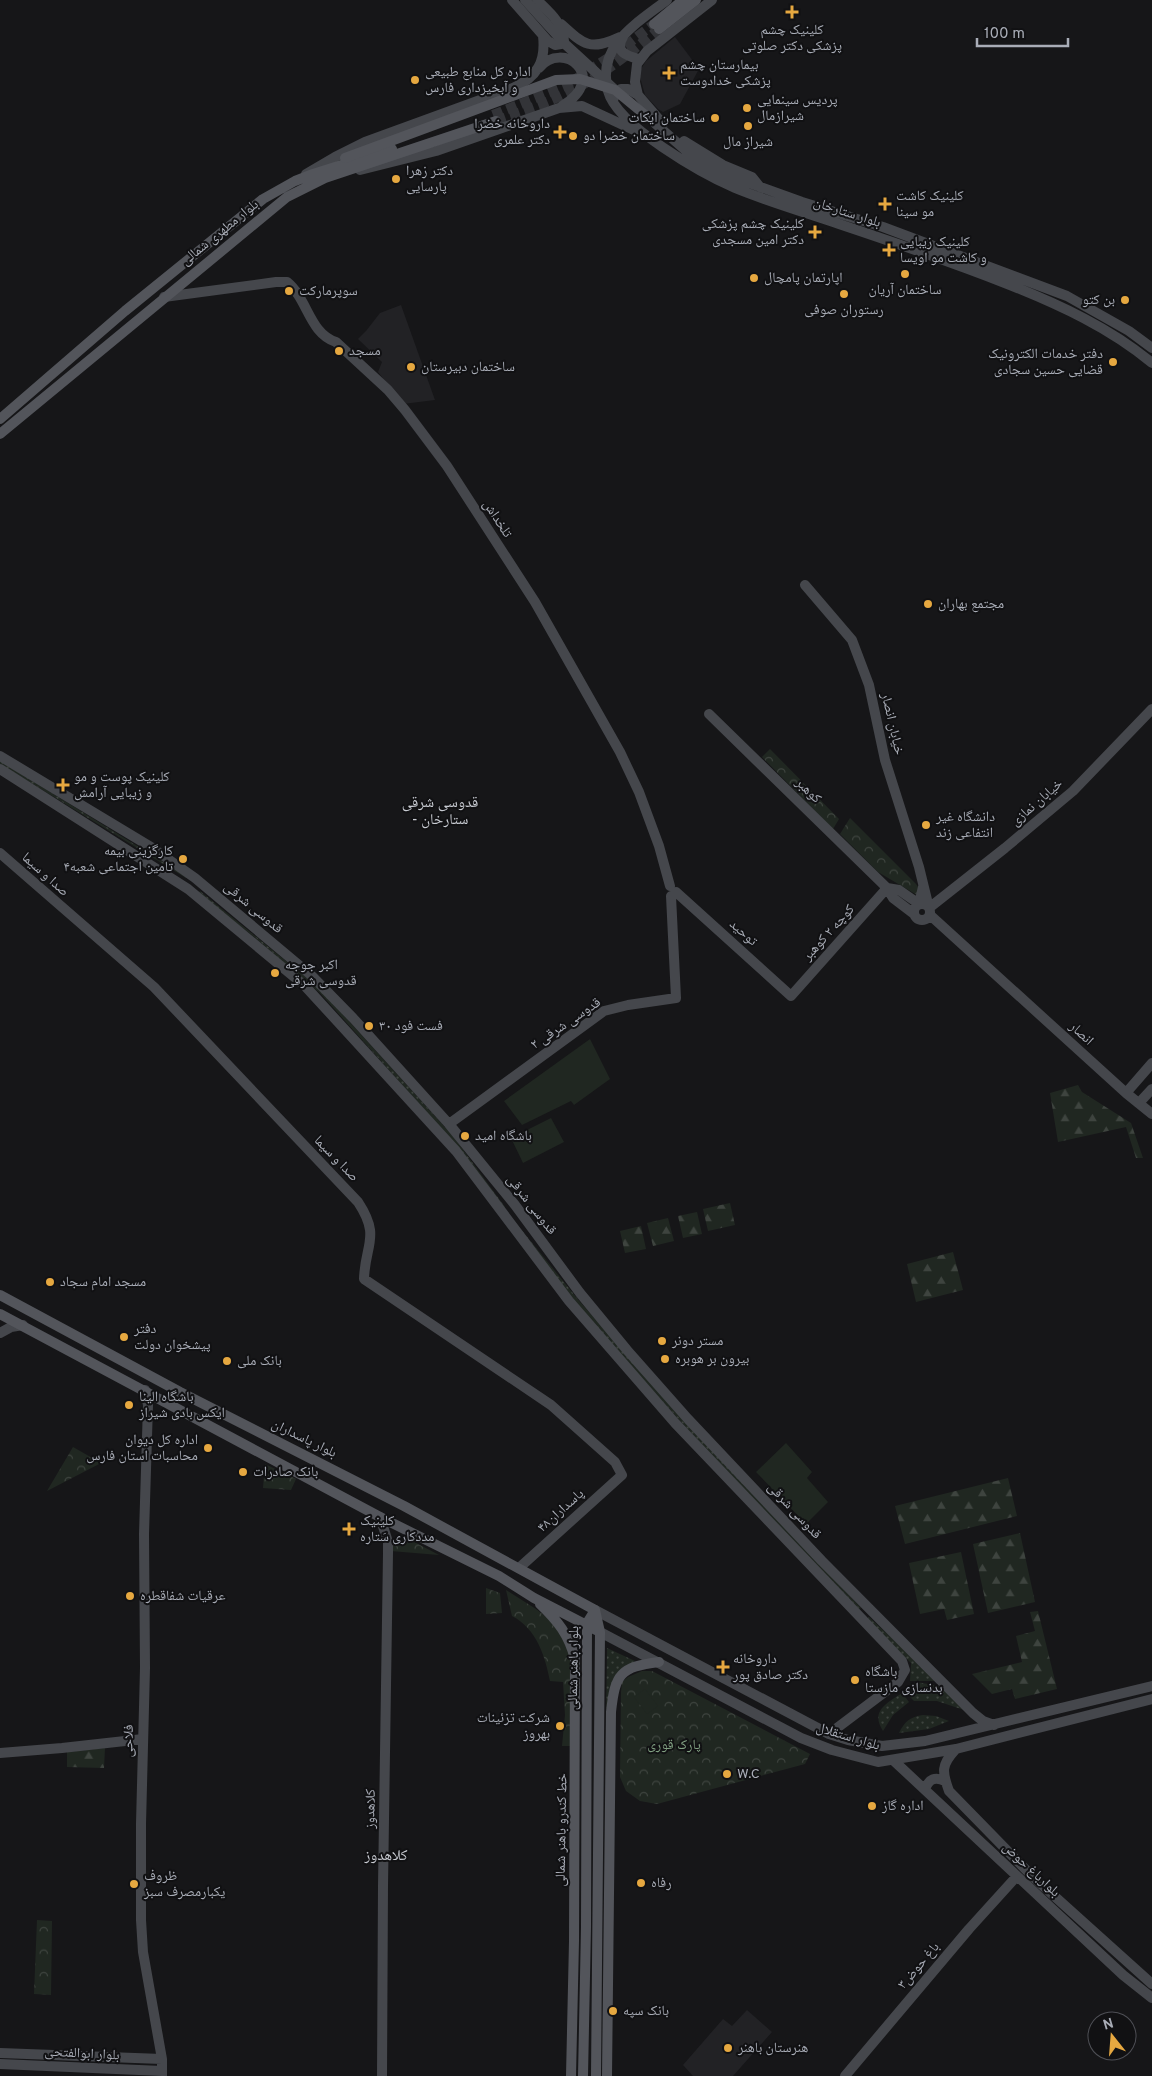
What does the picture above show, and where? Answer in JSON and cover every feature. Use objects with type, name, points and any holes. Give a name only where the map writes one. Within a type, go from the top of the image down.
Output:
[{"type":"main road","points":[[512,0],[543,36],[555,45],[563,43],[563,34],[557,20]]},
{"type":"main road","points":[[525,0],[566,44],[615,90]]},
{"type":"main road","points":[[537,0],[578,40],[590,45],[600,45],[625,34]]},
{"type":"main road","points":[[644,134],[626,119],[608,93],[606,62],[614,45],[667,0]]},
{"type":"main road","points":[[683,0],[657,27],[696,0]]},
{"type":"main road","points":[[638,96],[635,75],[639,59],[712,0]]},
{"type":"main road","points":[[325,178],[436,151],[559,108],[573,99],[582,87],[583,81],[570,44],[557,20]]},
{"type":"main road","points":[[625,34],[620,44],[621,50],[626,56],[639,59]]},
{"type":"main road","points":[[534,75],[542,61],[543,36]]},
{"type":"main road","points":[[296,181],[348,150],[513,88],[529,80],[542,65],[554,58],[571,60],[579,68]]},
{"type":"main road","points":[[296,181],[345,158],[556,80],[580,79],[615,90]]},
{"type":"main road","points":[[618,108],[614,96],[621,89],[628,89],[638,96],[674,135],[723,165],[752,177],[761,188]]},
{"type":"main road","name":"بلوار ستارخان","points":[[615,90],[691,155],[730,176],[761,188],[883,226],[1068,296],[1129,331],[1152,348]]},
{"type":"main road","points":[[559,108],[582,106],[644,134]]},
{"type":"main road","name":"بلوار مطهرى شمالى","points":[[0,419],[125,311],[255,205],[296,181],[494,118],[325,178],[287,197],[0,434]]},
{"type":"main road","name":"بلوار ستارخان","points":[[644,134],[734,188],[808,215],[930,255],[1053,304],[1118,337],[1152,363]]},
{"type":"main road","points":[[187,278],[188,285],[199,293]]},
{"type":"main road","name":"تلخداش","points":[[199,293],[287,282],[295,290],[321,334],[326,339],[336,342],[388,390],[405,410],[448,466],[534,602],[620,752],[655,837],[672,891]]},
{"type":"main road","points":[[164,297],[199,293]]},
{"type":"main road","name":"خیابان انصار","points":[[805,585],[852,640],[869,685],[885,760],[924,884],[930,911]]},
{"type":"main road","name":"خیابان نمازی","points":[[930,911],[1073,790],[1152,709]]},
{"type":"main road","name":"کوهبر","points":[[709,714],[887,888],[893,898],[914,914]]},
{"type":"main road","name":"قدوسی شرقی","points":[[0,756],[151,847],[195,878],[312,976],[353,1018],[449,1124],[515,1206],[580,1293],[627,1350],[727,1460],[822,1561],[978,1717],[994,1724]]},
{"type":"main road","name":"قدوسی شرقی","points":[[0,769],[188,889],[305,986],[443,1136],[569,1301],[675,1423],[902,1661],[905,1670],[898,1682],[830,1734]]},
{"type":"main road","name":"صدا و سیما","points":[[0,853],[154,987],[358,1202],[368,1216],[372,1232],[364,1279],[551,1405],[604,1451],[615,1462],[622,1475]]},
{"type":"main road","points":[[188,889],[195,878]]},
{"type":"main road","points":[[887,888],[898,890],[919,904],[924,904],[930,911],[927,919],[922,921],[916,919],[914,909],[919,904],[924,884]]},
{"type":"main road","name":"کوچه ۲ کوهبر","points":[[791,996],[887,888]]},
{"type":"main road","name":"توحید","points":[[672,891],[791,996]]},
{"type":"main road","name":"قدوسی شرقی ۲","points":[[449,1124],[604,1011],[628,1005],[676,998],[672,891]]},
{"type":"main road","name":"انصار","points":[[930,911],[1126,1093],[1152,1114]]},
{"type":"main road","points":[[1126,1093],[1152,1063]]},
{"type":"main road","points":[[1139,1103],[1152,1089]]},
{"type":"main road","points":[[504,1214],[515,1206]]},
{"type":"main road","name":"بلوار پاسداران","points":[[0,1295],[334,1469],[594,1610]]},
{"type":"main road","points":[[0,1314],[380,1517],[499,1576],[534,1598],[587,1623]]},
{"type":"main road","points":[[0,1332],[11,1327],[23,1326]]},
{"type":"main road","name":"فلاحی","points":[[145,1390],[148,1405],[144,1524],[145,1668],[141,1824],[143,1952],[162,2059],[162,2074]]},
{"type":"main road","points":[[148,1405],[155,1400],[163,1400]]},
{"type":"main road","points":[[272,1458],[279,1442]]},
{"type":"main road","name":"پاسداران۴۸","points":[[519,1568],[622,1475]]},
{"type":"main road","name":"کلاهدوز","points":[[380,1517],[388,1542],[382,2076]]},
{"type":"main road","points":[[388,1542],[402,1528]]},
{"type":"main road","name":"خط کندرو باهنر شمالی","points":[[534,1598],[562,1626],[571,1643],[576,1660],[571,2076]]},
{"type":"main road","name":"بلوار باهنر شمالی","points":[[583,2076],[587,1623],[594,1610]]},
{"type":"main road","name":"بلوار باهنر شمالی","points":[[594,1610],[600,1632],[598,2046],[596,2076]]},
{"type":"main road","name":"بلوار استقلال","points":[[594,1610],[830,1734],[848,1740],[882,1746],[925,1741],[1152,1686]]},
{"type":"main road","points":[[862,1620],[873,1612]]},
{"type":"main road","name":"بلوار استقلال","points":[[587,1623],[600,1632],[802,1738],[859,1758],[878,1762],[956,1749],[1152,1699]]},
{"type":"main road","points":[[607,2076],[611,1712],[613,1689],[619,1677],[625,1671],[640,1664],[659,1662]]},
{"type":"main road","points":[[587,1702],[576,1718],[587,1748]]},
{"type":"main road","points":[[599,1734],[611,1712]]},
{"type":"main road","points":[[0,1753],[143,1739]]},
{"type":"main road","points":[[945,1781],[943,1773],[946,1760],[956,1749]]},
{"type":"main road","name":"بلوارباغ حوض","points":[[893,1760],[1123,1974],[1152,1998]]},
{"type":"main road","points":[[925,1789],[933,1778],[940,1778],[945,1781]]},
{"type":"main road","name":"بلوارباغ حوض","points":[[945,1781],[949,1791],[1032,1876],[1152,1984]]},
{"type":"main road","points":[[586,1803],[598,1803]]},
{"type":"main road","points":[[968,1830],[978,1821]]},
{"type":"main road","points":[[598,1872],[610,1917]]},
{"type":"main road","name":"باغ حوض۳","points":[[844,2076],[969,1929],[1017,1876]]},
{"type":"main road","points":[[574,1916],[586,1877]]},
{"type":"main road","points":[[598,2046],[608,2017]]},
{"type":"main road","name":"بلوار ابوالفتحی","points":[[0,2053],[162,2059]]},
{"type":"main road","points":[[61,2055],[61,2066]]},
{"type":"main road","name":"بلوار ابوالفتحی","points":[[0,2064],[61,2066],[162,2074]]},
{"type":"shaded area","name":"بیمارستان چشم پزشکی خدادوست","points":[[675,37],[699,69],[680,104],[663,112],[645,95],[640,77],[641,69],[646,61]]},
{"type":"shaded area","points":[[401,305],[435,400],[403,404],[378,372],[382,362],[358,339],[380,313]]},
{"type":"shaded area","name":"هنرستان باهنر","points":[[747,2010],[772,2032],[733,2076],[693,2076],[683,2065],[723,2019],[732,2026]]},
{"type":"green space","points":[[770,749],[839,819],[833,829],[762,757]]},
{"type":"green space","points":[[0,761],[187,877],[0,764]]},
{"type":"green space","points":[[850,818],[916,884],[919,888],[917,895],[878,872],[840,834]]},
{"type":"green space","points":[[200,891],[319,988],[453,1136],[504,1208],[455,1144],[320,993],[248,932],[198,894]]},
{"type":"green space","points":[[590,1039],[610,1079],[574,1105],[571,1101],[522,1125],[504,1101]]},
{"type":"green space","points":[[1078,1085],[1082,1092],[1131,1123],[1143,1158],[1136,1158],[1126,1127],[1058,1142],[1050,1093]]},
{"type":"green space","points":[[551,1118],[564,1142],[523,1163],[511,1138]]},
{"type":"green space","points":[[730,1203],[735,1225],[708,1231],[703,1209]]},
{"type":"green space","points":[[697,1212],[702,1234],[683,1238],[678,1216]]},
{"type":"green space","points":[[511,1217],[581,1303],[695,1432],[861,1608],[859,1609],[746,1492],[636,1372],[558,1280]]},
{"type":"green space","points":[[668,1218],[674,1241],[653,1246],[647,1223]]},
{"type":"green space","points":[[641,1226],[646,1249],[625,1253],[620,1231]]},
{"type":"green space","points":[[953,1252],[963,1290],[916,1302],[907,1264]]},
{"type":"green space","points":[[786,1443],[812,1472],[807,1478],[828,1502],[806,1524],[756,1472]]},
{"type":"green space","points":[[73,1447],[101,1463],[47,1491]]},
{"type":"green space","points":[[265,1464],[296,1479],[291,1490],[263,1488]]},
{"type":"green space","points":[[1008,1478],[1017,1516],[905,1544],[895,1506]]},
{"type":"green space","points":[[1020,1533],[1035,1602],[988,1613],[973,1544]]},
{"type":"green space","points":[[401,1535],[439,1555],[391,1551],[392,1542]]},
{"type":"green space","points":[[961,1552],[974,1614],[947,1620],[944,1609],[920,1614],[909,1563]]},
{"type":"green space","points":[[486,1588],[500,1593],[502,1613],[486,1614]]},
{"type":"green space","points":[[506,1590],[550,1620],[559,1632],[571,1656],[571,1746],[562,1746],[565,1715],[563,1682],[550,1681],[542,1653],[534,1636],[521,1621],[512,1616]]},
{"type":"green space","points":[[1038,1611],[1057,1689],[1015,1699],[1012,1689],[992,1694],[972,1674],[1022,1662],[1016,1636],[1035,1631],[1030,1612]]},
{"type":"green space","points":[[869,1617],[938,1681],[910,1681],[911,1663],[867,1619]]},
{"type":"green space","points":[[607,1648],[635,1661],[613,1683],[606,1713]]},
{"type":"green space","name":"پارک قوری","points":[[642,1671],[652,1671],[810,1754],[805,1764],[657,1804],[640,1801],[626,1791],[620,1777],[621,1692],[622,1682]]},
{"type":"green space","points":[[916,1682],[940,1686],[967,1711],[937,1701],[914,1701],[904,1691],[908,1686]]},
{"type":"green space","points":[[645,1689],[658,1706],[647,1714],[634,1697]]},
{"type":"green space","points":[[902,1693],[909,1702],[893,1715],[883,1731],[879,1724],[879,1713],[886,1704]]},
{"type":"green space","points":[[923,1715],[936,1716],[949,1721],[929,1729],[899,1733],[908,1720]]},
{"type":"green space","points":[[105,1748],[104,1768],[67,1767],[67,1752]]},
{"type":"green space","points":[[37,1920],[52,1921],[51,1995],[34,1994]]},
{"type":"tunnel","points":[[493,115],[565,86],[616,53],[654,24]]},
{"type":"tunnel","points":[[496,121],[534,107],[583,85],[616,63],[659,29]]},
{"type":"place","name":"کلینیک چشم پزشکی دکتر صلوتی","points":[[792,12]]},
{"type":"place","name":"بیمارستان چشم پزشکی خدادوست","points":[[669,73]]},
{"type":"place","name":"اداره کل منابع طبیعى و آبخیزدارى فارس","points":[[415,80]]},
{"type":"place","name":"پردیس سینمایی شیرازمال","points":[[747,108]]},
{"type":"place","name":"ساختمان ایکات","points":[[715,118]]},
{"type":"place","name":"شیراز مال","points":[[748,126]]},
{"type":"place","name":"داروخانه خضرا دکتر علمری","points":[[560,132]]},
{"type":"place","name":"ساختمان خضرا دو","points":[[573,136]]},
{"type":"place","name":"دکتر زهرا پارسایی","points":[[396,179]]},
{"type":"place","name":"کلینیک کاشت مو سینا","points":[[885,204]]},
{"type":"place","name":"کلینیک چشم پزشکی دکتر امین مسجدی","points":[[815,232]]},
{"type":"place","name":"کلینیک زیبایی و کاشت مو اویسا","points":[[889,250]]},
{"type":"place","name":"ساختمان آریان","points":[[905,274]]},
{"type":"place","name":"اپارتمان پامچال","points":[[754,278]]},
{"type":"place","name":"سوپرمارکت","points":[[289,291]]},
{"type":"place","name":"رستوران صوفی","points":[[844,294]]},
{"type":"place","name":"بن کتو","points":[[1125,300]]},
{"type":"place","name":"مسجد","points":[[339,351]]},
{"type":"place","name":"دفتر خدمات الکترونیک قضایی حسین سجادی","points":[[1113,362]]},
{"type":"place","name":"ساختمان دبیرستان","points":[[411,367]]},
{"type":"place","name":"مجتمع بهاران","points":[[928,604]]},
{"type":"place","name":"کلینیک پوست و مو و زیبایی آرامش","points":[[63,785]]},
{"type":"place","name":"دانشگاه غیر انتفاعی زند","points":[[926,825]]},
{"type":"place","name":"کارگزینی بیمه تامین اجتماعی شعبه۴","points":[[183,859]]},
{"type":"place","name":"اکبر جوجه قدوسی شرقی","points":[[275,973]]},
{"type":"place","name":"فست فود ۳۰","points":[[369,1026]]},
{"type":"place","name":"باشگاه امید","points":[[465,1136]]},
{"type":"place","name":"مسجد امام سجاد","points":[[50,1282]]},
{"type":"place","name":"دفتر پیشخوان دولت","points":[[124,1337]]},
{"type":"place","name":"مستر دونر","points":[[662,1341]]},
{"type":"place","name":"بیرون بر هوبره","points":[[665,1359]]},
{"type":"place","name":"بانک ملی","points":[[227,1361]]},
{"type":"place","name":"باشگاه الینا ایکس بادی شیراز","points":[[129,1405]]},
{"type":"place","name":"اداره کل دیوان محاسبات استان فارس","points":[[208,1448]]},
{"type":"place","name":"بانک صادرات","points":[[243,1472]]},
{"type":"place","name":"کلینیک مددکاری سَتاره","points":[[349,1529]]},
{"type":"place","name":"عرقیات شفاقطره","points":[[130,1596]]},
{"type":"place","name":"داروخانه دکتر صادق پور","points":[[723,1667]]},
{"type":"place","name":"باشگاه بدنسازی مازستا","points":[[855,1680]]},
{"type":"place","name":"شرکت تزئینات بهروز","points":[[560,1726]]},
{"type":"place","name":"W.C","points":[[727,1774]]},
{"type":"place","name":"اداره گاز","points":[[872,1806]]},
{"type":"place","name":"رفاه","points":[[641,1883]]},
{"type":"place","name":"ظروف یکبارمصرف سبز","points":[[134,1884]]},
{"type":"place","name":"بانک سپه","points":[[613,2011]]},
{"type":"place","name":"هنرستان باهنر","points":[[728,2048]]},
{"type":"district","name":"قدوسی شرقی - ستارخان","points":[[440,812]]},
{"type":"district","name":"کلاهدوز","points":[[386,1856]]}]
